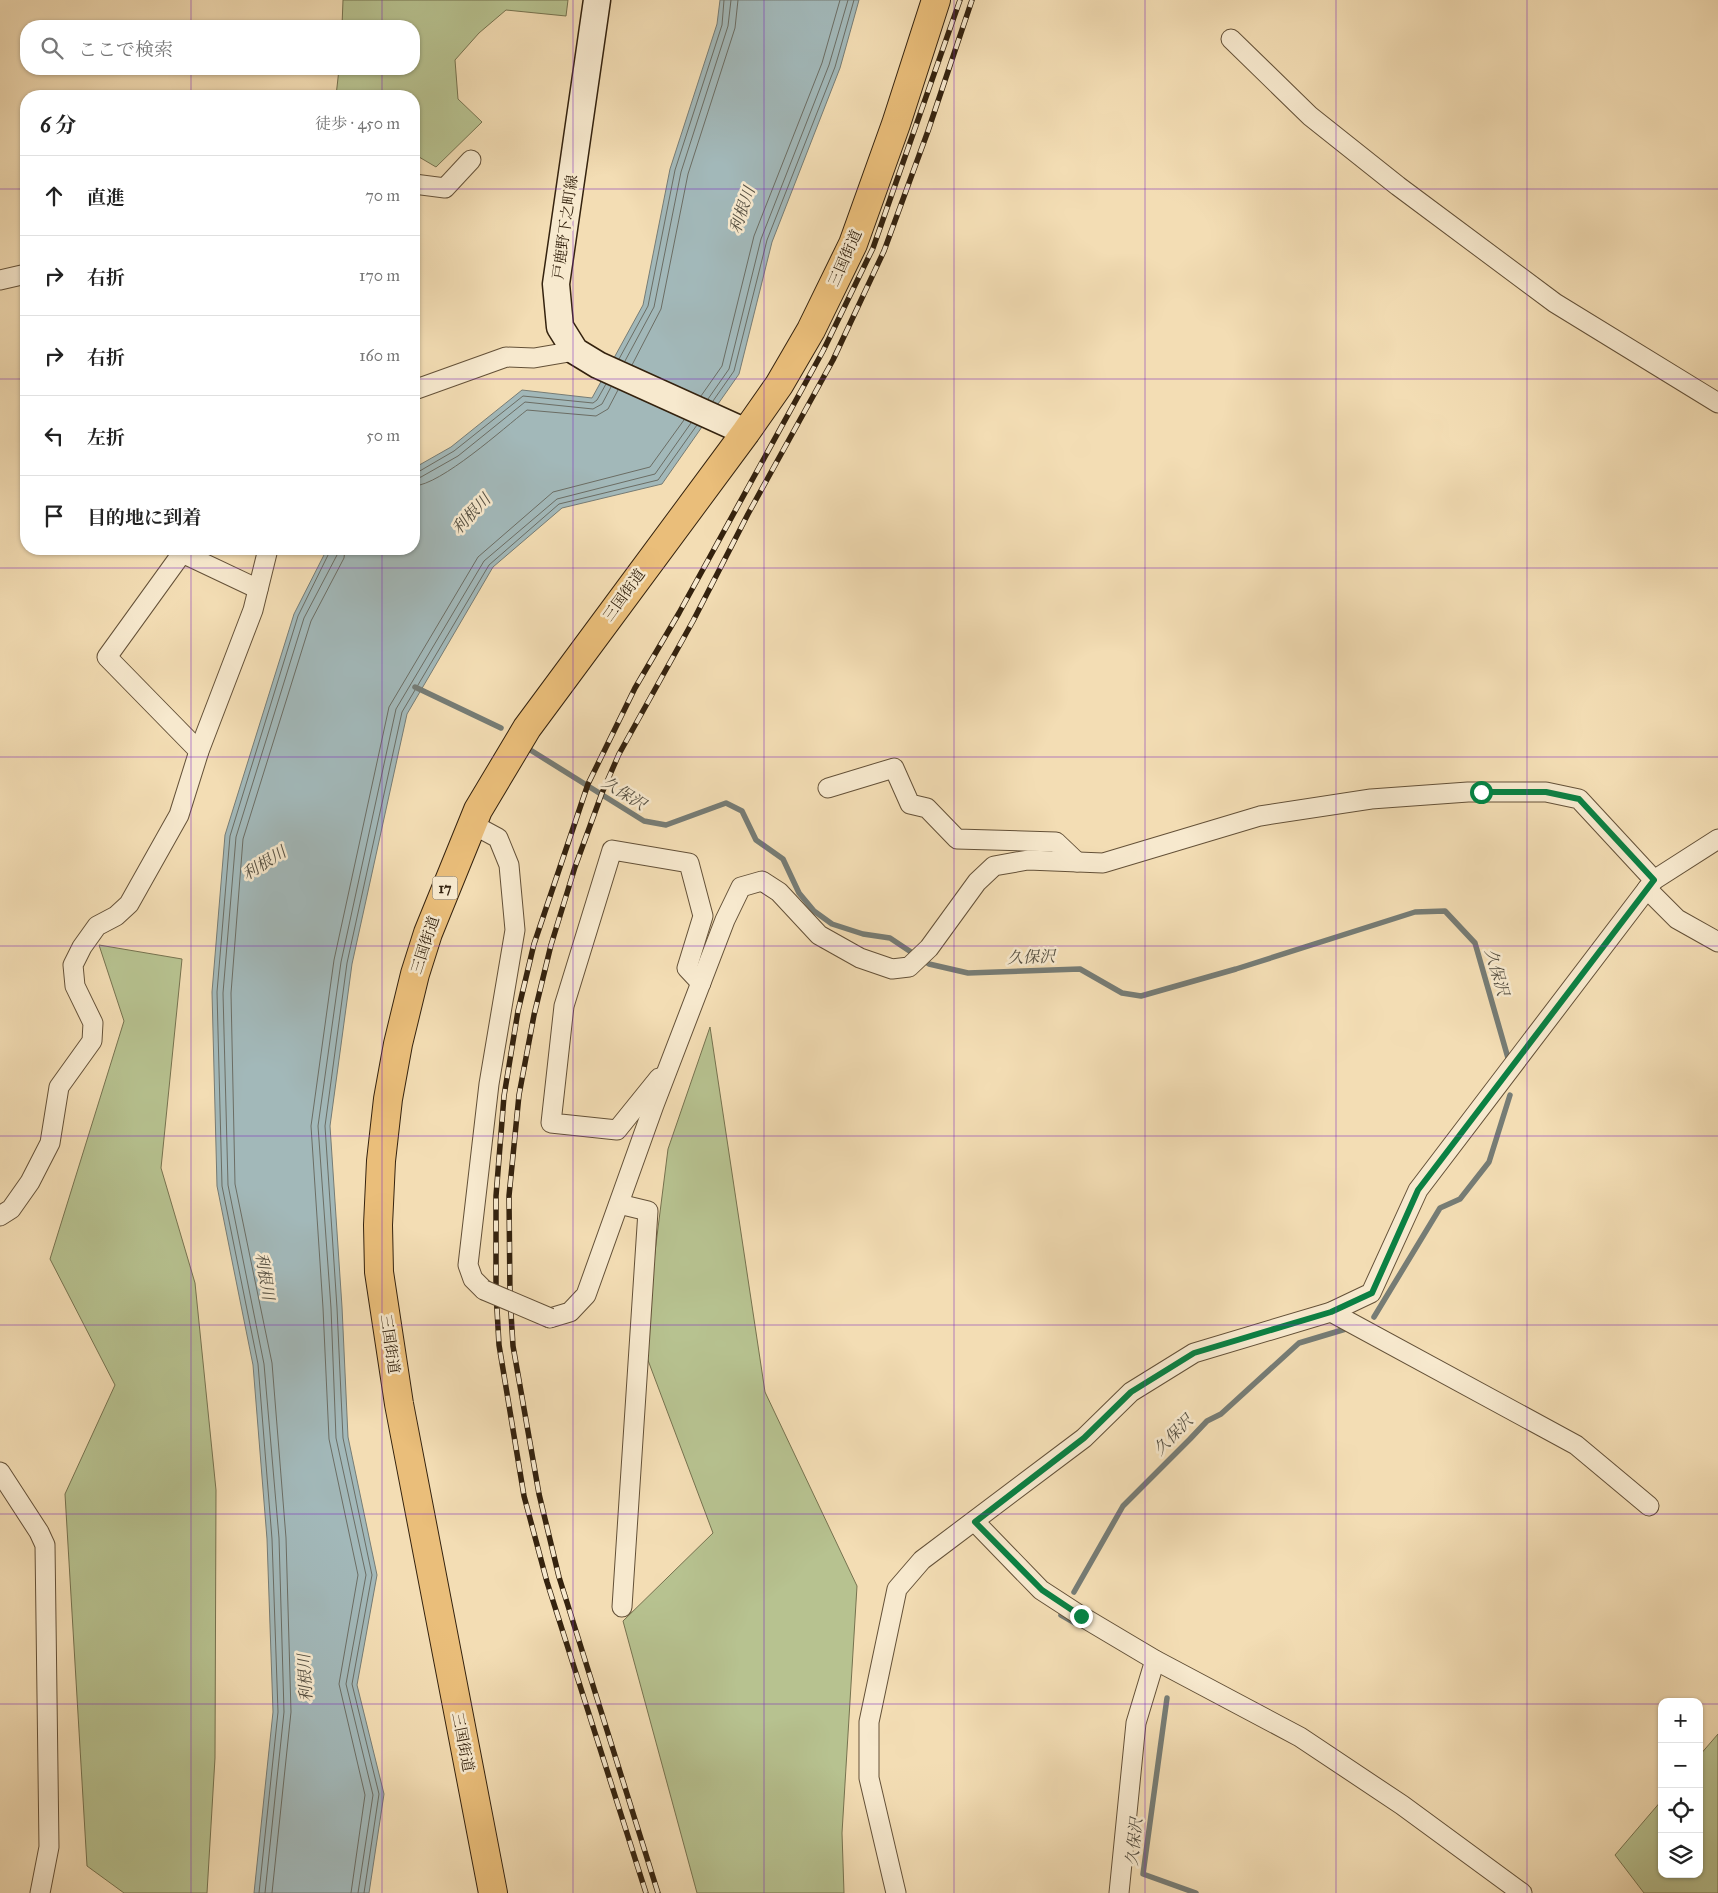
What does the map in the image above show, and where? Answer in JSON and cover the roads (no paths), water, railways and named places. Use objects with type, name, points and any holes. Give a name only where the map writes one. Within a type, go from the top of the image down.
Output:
[{"type":"highway","name":"三国街道","points":[[493,1893],[398,1404],[379,1272],[378,1225],[381,1161],[388,1099],[398,1044],[415,974],[428,933],[478,810],[527,728],[735,426],[779,385],[806,338],[853,244],[896,124],[936,0]]},
{"type":"main road","name":"戸鹿野下之町線","points":[[597,0],[556,284],[560,326],[575,351],[598,365],[735,426]]},
{"type":"street","points":[[1231,39],[1310,116],[1398,186],[1555,303],[1718,403]]},
{"type":"street","points":[[420,185],[444,188],[471,160]]},
{"type":"street","points":[[0,280],[20,275]]},
{"type":"street","points":[[420,388],[506,357],[534,358],[575,351]]},
{"type":"street","points":[[181,555],[107,657],[199,751]]},
{"type":"street","points":[[192,555],[258,589]]},
{"type":"street","points":[[0,1216],[11,1209],[30,1182],[50,1142],[59,1087],[92,1041],[93,1023],[75,986],[73,965],[82,947],[97,926],[116,916],[130,904],[179,815],[199,751],[253,610],[266,555]]},
{"type":"street","points":[[828,788],[894,768],[910,804],[927,808],[957,839],[1056,842],[1077,862]]},
{"type":"street","points":[[472,824],[498,838],[510,865],[514,930],[489,1084],[468,1265],[473,1279],[484,1290],[550,1318],[570,1312],[586,1295],[701,983],[725,920],[741,887],[762,881],[779,892],[819,935],[860,958],[892,969],[909,967],[929,948],[977,882],[994,866],[1028,860],[1103,863],[1260,816],[1353,802],[1468,792],[1546,792],[1579,799],[1677,919],[1718,942]]},
{"type":"street","points":[[896,1893],[869,1778],[869,1722],[897,1589],[922,1560],[975,1522],[1084,1438],[1131,1392],[1194,1353],[1331,1312],[1372,1293],[1418,1190],[1650,884],[1718,839]]},
{"type":"street","points":[[670,1065],[617,1130],[551,1123],[564,1006],[612,850],[689,863],[703,916],[687,968],[701,983]]},
{"type":"street","points":[[619,1204],[648,1211],[622,1607]]},
{"type":"street","points":[[1331,1312],[1576,1444],[1649,1506]]},
{"type":"street","points":[[0,1472],[39,1532],[45,1545],[49,1847],[40,1893]]},
{"type":"street","points":[[975,1522],[1042,1590],[1081,1616],[1155,1660],[1300,1737],[1402,1805],[1522,1893]]},
{"type":"street","points":[[1119,1893],[1136,1723],[1155,1660]]},
{"type":"water","name":"利根川","points":[[720,0],[859,0],[840,68],[772,242],[739,374],[662,484],[562,508],[493,567],[407,714],[352,964],[330,1126],[342,1307],[348,1437],[377,1575],[357,1685],[384,1794],[369,1893],[254,1893],[273,1712],[267,1539],[253,1365],[217,1186],[212,992],[225,835],[294,614],[324,555],[420,555],[420,465],[451,447],[522,390],[592,398],[643,305],[670,169],[717,24]]},
{"type":"waterway","name":"久保沢","points":[[415,687],[501,728]]},
{"type":"waterway","name":"久保沢","points":[[532,751],[644,821],[666,825],[726,803],[742,811],[756,840],[783,859],[799,893],[814,911],[832,924],[863,934],[890,938],[929,964],[968,973],[1080,969],[1122,993],[1141,996],[1236,969],[1415,912],[1445,911],[1475,943],[1508,1058]]},
{"type":"waterway","name":"久保沢","points":[[1374,1317],[1440,1208],[1460,1199],[1489,1162],[1510,1095]]},
{"type":"waterway","name":"久保沢","points":[[1074,1592],[1123,1506],[1207,1421],[1221,1414],[1299,1343],[1349,1328]]},
{"type":"waterway","name":"久保沢","points":[[1061,1615],[1075,1623]]},
{"type":"waterway","name":"久保沢","points":[[1167,1698],[1143,1874],[1196,1893]]},
{"type":"railway","points":[[646,1893],[547,1582],[524,1496],[499,1345],[496,1292],[496,1196],[504,1096],[518,1011],[534,944],[588,784],[635,688],[679,613],[823,351],[873,248],[960,0]]},
{"type":"railway","points":[[658,1893],[559,1577],[539,1494],[513,1346],[510,1297],[509,1196],[519,1095],[534,1015],[551,945],[575,867],[602,793],[619,754],[693,621],[748,514],[833,360],[884,251],[928,131],[972,0]]}]
